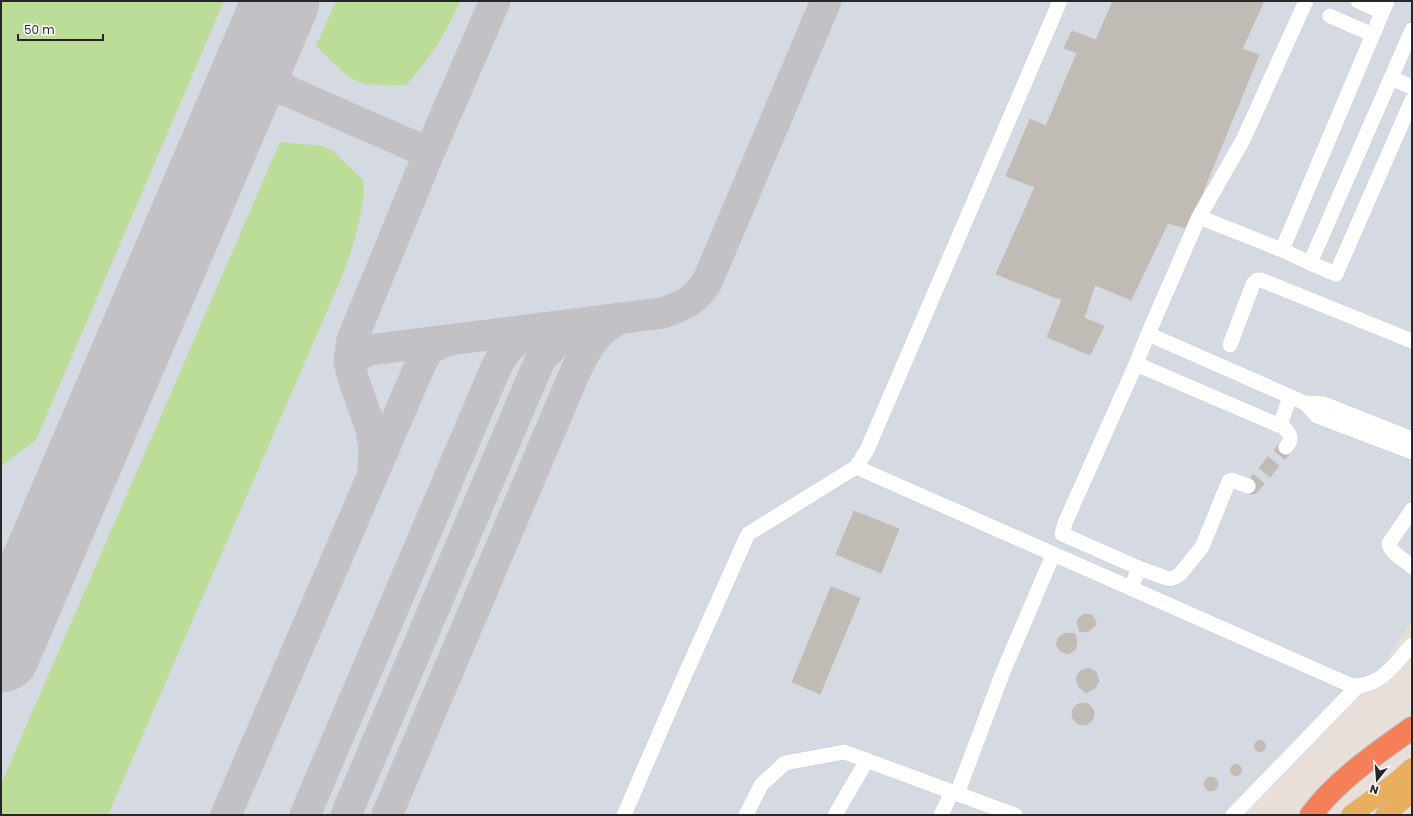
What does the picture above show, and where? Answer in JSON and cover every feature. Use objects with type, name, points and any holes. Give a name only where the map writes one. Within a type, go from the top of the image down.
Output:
[{"type":"highway","points":[[1311,815],[1321,802],[1347,776],[1412,728]]},
{"type":"main road","points":[[1351,815],[1396,782],[1412,768]]},
{"type":"main road","points":[[1385,815],[1412,792]]},
{"type":"lane","points":[[624,815],[748,534],[856,467],[867,450],[1060,1]]},
{"type":"lane","points":[[1248,486],[1232,480],[1229,481],[1202,547],[1180,574],[1169,579],[1139,568],[1062,534],[1065,523],[1136,364],[1199,217],[1243,140],[1306,1]]},
{"type":"lane","points":[[1282,250],[1385,6],[1358,1]]},
{"type":"lane","points":[[1330,16],[1373,35]]},
{"type":"lane","points":[[1310,263],[1412,30]]},
{"type":"lane","points":[[1391,78],[1412,87]]},
{"type":"lane","points":[[1199,217],[1282,250],[1336,274],[1412,100]]},
{"type":"lane","points":[[1230,345],[1254,284],[1257,280],[1261,280],[1412,341]]},
{"type":"lane","points":[[1148,334],[1305,403],[1324,404],[1412,439]]},
{"type":"lane","points":[[1136,364],[1278,425],[1280,423]]},
{"type":"lane","points":[[1280,423],[1290,397]]},
{"type":"lane","points":[[1305,403],[1317,416],[1412,452]]},
{"type":"lane","points":[[1280,423],[1291,438],[1290,443],[1286,447]]},
{"type":"lane","points":[[856,467],[1348,684],[1358,686],[1376,681],[1384,676],[1412,645]]},
{"type":"lane","points":[[1412,510],[1389,543],[1391,550],[1412,567]]},
{"type":"lane","points":[[941,815],[954,793],[1003,672],[1053,555]]},
{"type":"lane","points":[[1131,588],[1139,568]]},
{"type":"lane","points":[[1233,815],[1358,686]]},
{"type":"lane","points":[[746,815],[761,785],[785,764],[844,752],[1015,815]]},
{"type":"lane","points":[[835,815],[866,760]]},
{"type":"shaded area","points":[[1,1],[1412,1],[1412,621],[1370,683],[1241,815],[1,815]]},
{"type":"green space","points":[[1,1],[224,1],[36,440],[1,466]]},
{"type":"green space","points":[[336,1],[460,1],[437,45],[406,85],[377,85],[362,83],[349,77],[316,46]]},
{"type":"green space","points":[[280,142],[323,146],[333,151],[364,181],[364,194],[360,219],[354,243],[341,279],[108,815],[1,815],[1,784]]},
{"type":"building","points":[[1113,1],[1264,1],[1242,49],[1259,55],[1201,196],[1185,228],[1168,223],[1131,300],[1095,285],[1084,318],[1104,326],[1090,355],[1047,337],[1062,300],[996,274],[1035,187],[1006,176],[1030,119],[1046,126],[1077,53],[1064,48],[1072,31],[1096,40]]},
{"type":"building","points":[[854,511],[899,529],[881,573],[836,554]]},
{"type":"building","points":[[831,587],[860,598],[820,694],[792,682]]},
{"type":"building","points":[[1084,614],[1092,615],[1096,622],[1095,626],[1089,631],[1080,632],[1077,623],[1078,619]]},
{"type":"building","points":[[1066,633],[1075,634],[1077,642],[1075,650],[1068,654],[1060,651],[1056,644],[1059,637]]},
{"type":"building","points":[[1089,668],[1096,672],[1099,681],[1095,688],[1086,693],[1079,687],[1076,679],[1080,671]]},
{"type":"building","points":[[1083,703],[1091,706],[1094,714],[1091,722],[1083,725],[1075,722],[1072,714],[1075,706]]},
{"type":"building","points":[[1260,740],[1264,742],[1266,746],[1264,750],[1260,752],[1256,750],[1254,746],[1256,742]]},
{"type":"building","points":[[1236,764],[1240,766],[1242,770],[1240,774],[1236,776],[1232,774],[1230,770],[1232,766]]},
{"type":"building","points":[[1211,777],[1216,779],[1218,784],[1216,789],[1211,791],[1206,789],[1204,784],[1206,779]]},
{"type":"taxiway","points":[[373,470],[374,448],[371,429],[353,378],[349,361],[352,340],[429,153],[495,1]]},
{"type":"taxiway","points":[[349,361],[369,350],[662,313],[688,302],[698,294],[707,282],[826,1]]},
{"type":"taxiway","points":[[265,39],[261,58],[264,71],[274,82],[290,92]]},
{"type":"taxiway","points":[[235,109],[240,98],[253,88],[265,87],[278,89],[290,92],[429,153]]},
{"type":"taxiway","points":[[387,815],[576,370],[593,341],[604,329],[619,318]]},
{"type":"taxiway","points":[[346,815],[540,360],[566,335],[578,327],[585,325]]},
{"type":"taxiway","points":[[305,815],[495,370],[511,345],[536,329]]},
{"type":"taxiway","points":[[226,815],[421,363],[429,349],[448,340]]},
{"type":"runway","points":[[1,654],[281,1]]},
{"type":"tunnel","points":[[1248,486],[1252,487],[1286,447]]}]
